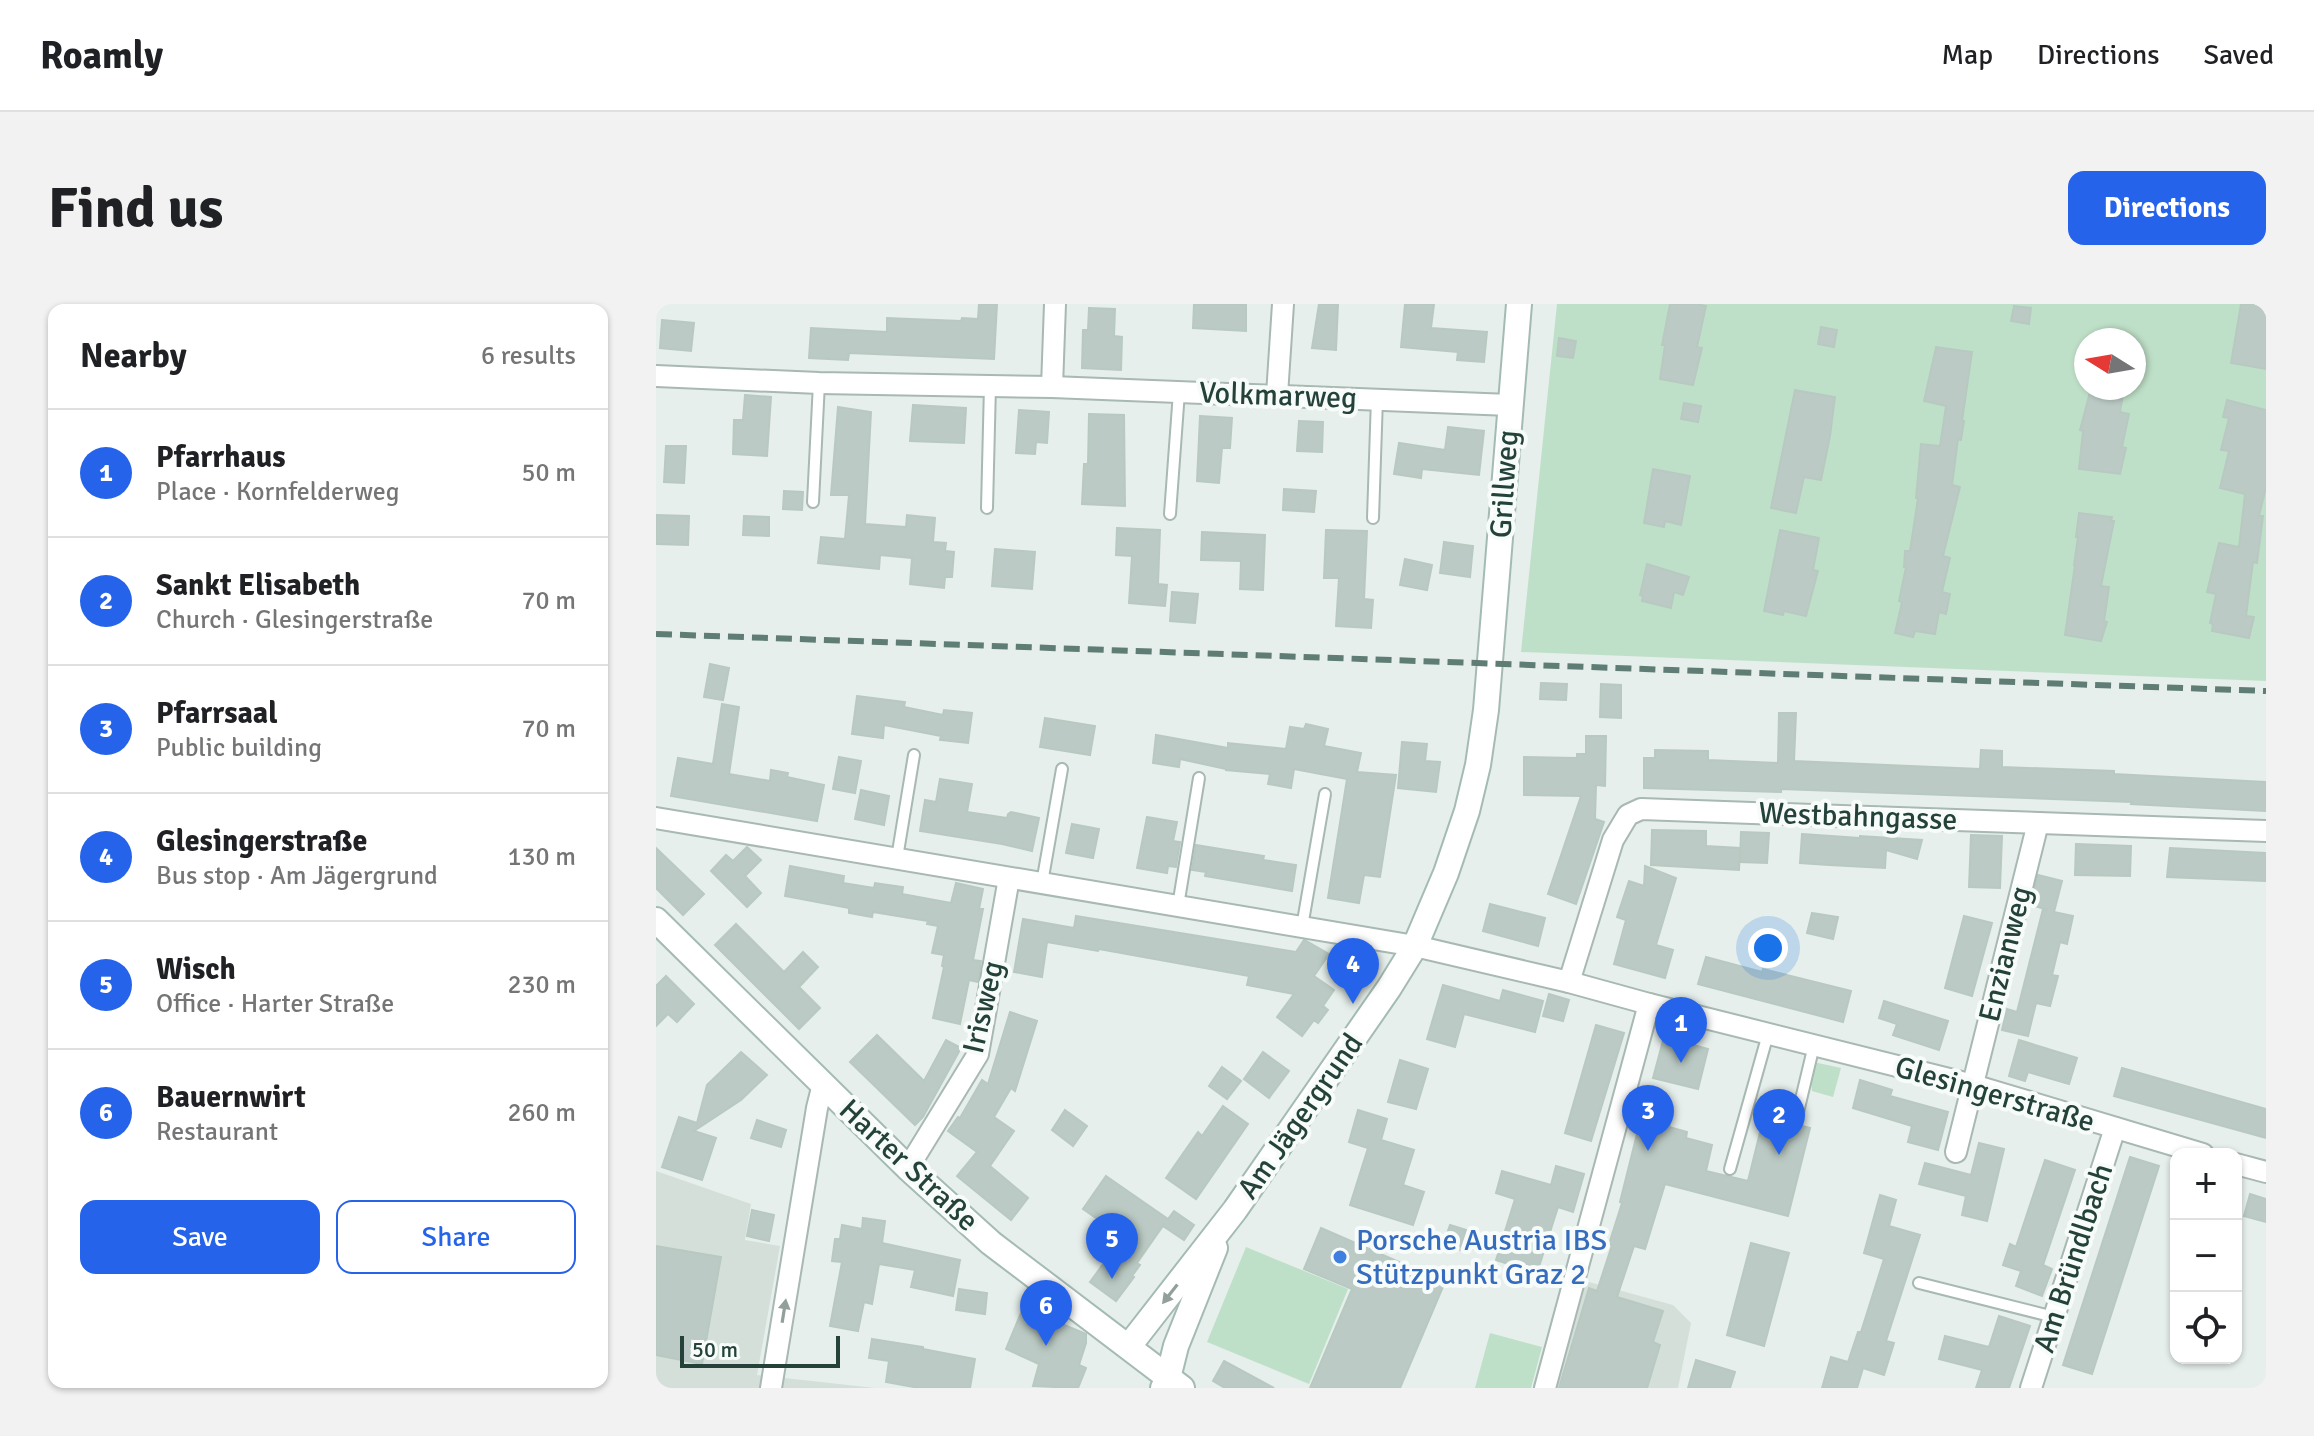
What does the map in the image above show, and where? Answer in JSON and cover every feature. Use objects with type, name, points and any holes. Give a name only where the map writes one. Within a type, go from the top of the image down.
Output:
[{"type":"main road","name":"Grillweg","points":[[1491,664],[1519,304]]},
{"type":"main road","name":"Am Jägergrund","points":[[1129,1346],[1235,1210],[1383,998],[1415,946],[1446,873],[1467,811],[1478,765],[1491,664]]},
{"type":"main road","name":"Harter Straße","points":[[656,920],[908,1168],[991,1243],[1129,1346],[1171,1385]]},
{"type":"main road","name":"Am Jägergrund","points":[[1171,1385],[1180,1335],[1214,1251],[1235,1210]]},
{"type":"street","points":[[1052,387],[1055,304]]},
{"type":"street","points":[[1277,395],[1283,304]]},
{"type":"street","name":"Volkmarweg","points":[[656,376],[1377,398],[1510,405]]},
{"type":"street","name":"Westbahngasse","points":[[1569,982],[1613,840],[1628,815],[1641,809],[2266,831]]},
{"type":"street","name":"Glesingerstraße","points":[[656,818],[1415,946],[1973,1085],[2183,1148]]},
{"type":"street","name":"Enzianweg","points":[[1956,1152],[2038,823]]},
{"type":"street","name":"Irisweg","points":[[908,1168],[978,1054],[1009,878]]},
{"type":"street","points":[[1545,1388],[1649,1004]]},
{"type":"street","points":[[771,1388],[823,1084]]},
{"type":"street","name":"Am Bründlbach","points":[[2031,1388],[2115,1128]]},
{"type":"street","points":[[2242,1166],[2266,1172]]},
{"type":"lane","points":[[813,502],[819,383]]},
{"type":"lane","points":[[987,508],[990,385]]},
{"type":"lane","name":"Volkmarweg","points":[[1170,514],[1179,392]]},
{"type":"lane","name":"Volkmarweg","points":[[1373,518],[1377,398]]},
{"type":"lane","points":[[897,858],[914,755]]},
{"type":"lane","points":[[1042,883],[1062,769]]},
{"type":"lane","points":[[1178,906],[1199,778]]},
{"type":"lane","points":[[1302,927],[1325,794]]},
{"type":"lane","points":[[1730,1169],[1768,1034]]},
{"type":"lane","points":[[1798,1112],[1814,1045]]},
{"type":"lane","points":[[1919,1283],[2054,1317]]},
{"type":"shaded area","points":[[656,1171],[751,1204],[745,1240],[780,1246],[757,1375],[875,1388],[656,1388]]},
{"type":"shaded area","points":[[1589,1282],[1673,1305],[1691,1323],[1678,1388],[1553,1388],[1581,1286]]},
{"type":"green space","points":[[1557,304],[2266,304],[2266,681],[1521,652]]},
{"type":"green space","points":[[1809,1061],[1841,1068],[1833,1097],[1812,1091]]},
{"type":"green space","points":[[1246,1247],[1348,1289],[1309,1384],[1207,1342]]},
{"type":"green space","points":[[1490,1333],[1542,1347],[1531,1388],[1475,1388]]},
{"type":"building","points":[[979,304],[997,304],[994,359],[849,353],[848,360],[809,358],[811,328],[887,332],[887,318],[978,319]]},
{"type":"building","points":[[1194,304],[1246,304],[1246,331],[1193,328]]},
{"type":"building","points":[[1319,304],[1338,304],[1336,350],[1312,348]]},
{"type":"building","points":[[1405,304],[1434,304],[1431,328],[1487,332],[1484,362],[1457,360],[1458,352],[1401,347]]},
{"type":"building","points":[[1670,304],[1706,306],[1697,347],[1702,348],[1693,385],[1660,379],[1665,345],[1662,345]]},
{"type":"building","points":[[2241,304],[2266,304],[2266,369],[2231,363]]},
{"type":"building","points":[[2014,306],[2031,308],[2029,324],[2011,321]]},
{"type":"building","points":[[1089,308],[1115,309],[1114,336],[1122,337],[1121,370],[1082,368],[1083,330],[1088,330]]},
{"type":"building","points":[[662,320],[694,323],[691,351],[660,348]]},
{"type":"building","points":[[1821,327],[1837,330],[1834,347],[1818,344]]},
{"type":"building","points":[[1559,338],[1576,341],[1573,358],[1557,356]]},
{"type":"building","points":[[1936,347],[1972,352],[1952,485],[1960,487],[1943,556],[1950,558],[1942,592],[1950,594],[1946,614],[1939,612],[1935,634],[1915,631],[1913,637],[1895,633],[1902,602],[1899,601],[1906,567],[1905,551],[1910,551],[1918,498],[1921,444],[1940,446],[1946,406],[1924,401]]},
{"type":"building","points":[[1795,390],[1835,397],[1821,480],[1804,477],[1796,513],[1771,508]]},
{"type":"building","points":[[745,395],[771,397],[767,456],[733,454],[734,420],[743,420]]},
{"type":"building","points":[[2088,400],[2122,400],[2120,412],[2129,414],[2120,474],[2079,469],[2083,431],[2080,430]]},
{"type":"building","points":[[2227,400],[2266,410],[2266,487],[2259,516],[2263,516],[2257,563],[2253,562],[2246,616],[2254,617],[2249,638],[2212,631],[2213,624],[2210,623],[2216,594],[2207,592],[2219,543],[2239,547],[2245,494],[2220,488],[2229,451],[2221,450],[2229,418],[2223,417]]},
{"type":"building","points":[[1684,403],[1701,406],[1698,422],[1681,419]]},
{"type":"building","points":[[913,405],[966,408],[964,443],[910,441]]},
{"type":"building","points":[[838,407],[871,412],[865,524],[906,527],[907,515],[935,518],[933,542],[946,543],[945,551],[954,552],[952,577],[945,577],[944,588],[910,584],[912,558],[880,555],[879,569],[818,563],[821,537],[845,539],[849,495],[831,495]]},
{"type":"building","points":[[1019,410],[1049,412],[1047,443],[1036,442],[1035,454],[1016,453]]},
{"type":"building","points":[[1089,414],[1124,415],[1125,506],[1082,504],[1084,464],[1088,464]]},
{"type":"building","points":[[1200,416],[1232,418],[1230,448],[1222,448],[1219,483],[1197,481]]},
{"type":"building","points":[[1299,421],[1323,422],[1322,452],[1297,451]]},
{"type":"building","points":[[1448,427],[1484,431],[1479,475],[1422,469],[1421,478],[1394,474],[1399,443],[1445,450]]},
{"type":"building","points":[[666,446],[686,446],[684,483],[664,482]]},
{"type":"building","points":[[1653,469],[1690,476],[1681,525],[1665,521],[1664,527],[1644,523]]},
{"type":"building","points":[[1284,489],[1316,491],[1314,512],[1283,510]]},
{"type":"building","points":[[784,491],[803,492],[802,510],[783,509]]},
{"type":"building","points":[[2079,513],[2112,517],[2111,521],[2114,521],[2101,586],[2109,587],[2104,621],[2107,622],[2101,641],[2065,635]]},
{"type":"building","points":[[656,515],[689,516],[688,545],[656,544]]},
{"type":"building","points":[[744,516],[769,517],[769,536],[743,535]]},
{"type":"building","points":[[1117,528],[1160,530],[1158,584],[1167,585],[1165,606],[1129,603],[1132,556],[1116,555]]},
{"type":"building","points":[[1326,530],[1367,531],[1364,599],[1373,600],[1371,628],[1336,626],[1339,578],[1324,578]]},
{"type":"building","points":[[1780,530],[1819,538],[1813,570],[1818,571],[1806,616],[1764,611]]},
{"type":"building","points":[[1202,532],[1265,535],[1263,590],[1240,589],[1241,561],[1201,560]]},
{"type":"building","points":[[1444,542],[1473,546],[1470,577],[1440,573]]},
{"type":"building","points":[[995,549],[1035,552],[1032,589],[992,586]]},
{"type":"building","points":[[1405,559],[1432,565],[1427,590],[1400,585]]},
{"type":"building","points":[[1647,564],[1689,577],[1683,595],[1674,592],[1671,608],[1642,601],[1643,596],[1640,595]]},
{"type":"building","points":[[1172,592],[1198,594],[1195,623],[1170,621]]},
{"type":"building","points":[[710,664],[729,668],[723,700],[704,697]]},
{"type":"building","points":[[1541,683],[1567,684],[1566,700],[1540,699]]},
{"type":"building","points":[[1601,684],[1621,685],[1621,718],[1600,717]]},
{"type":"building","points":[[857,696],[905,702],[904,707],[943,715],[944,710],[972,713],[968,743],[940,740],[941,736],[884,725],[883,738],[852,734]]},
{"type":"building","points":[[722,704],[739,707],[729,774],[770,781],[771,770],[824,785],[817,821],[671,796],[678,758],[713,764]]},
{"type":"building","points":[[1779,713],[1796,713],[1794,761],[1980,769],[1981,750],[2002,751],[2002,767],[2266,782],[2266,811],[2132,802],[1781,789],[1781,792],[1644,788],[1644,758],[1655,758],[1655,750],[1708,751],[1708,760],[1778,763]]},
{"type":"building","points":[[1045,718],[1095,726],[1090,755],[1040,747]]},
{"type":"building","points":[[1306,724],[1328,729],[1324,746],[1361,753],[1357,772],[1396,775],[1380,877],[1364,875],[1359,903],[1328,898],[1347,779],[1294,769],[1291,788],[1268,784],[1270,774],[1226,770],[1180,759],[1179,767],[1153,763],[1156,735],[1228,748],[1228,743],[1286,749],[1290,727],[1304,729]]},
{"type":"building","points":[[1586,736],[1606,736],[1605,786],[1596,785],[1595,819],[1604,822],[1576,904],[1548,894],[1581,796],[1524,795],[1524,757],[1577,758],[1577,754],[1586,754]]},
{"type":"building","points":[[1402,742],[1427,744],[1425,761],[1440,762],[1436,792],[1398,788]]},
{"type":"building","points":[[839,757],[861,761],[855,793],[833,789]]},
{"type":"building","points":[[940,779],[972,784],[967,812],[1007,818],[1011,812],[1039,818],[1032,851],[920,831],[925,800],[936,802]]},
{"type":"building","points":[[861,790],[889,796],[884,825],[855,819]]},
{"type":"building","points":[[1147,817],[1177,822],[1173,841],[1180,842],[1176,867],[1168,866],[1167,873],[1137,868]]},
{"type":"building","points":[[1072,824],[1099,829],[1093,858],[1066,853]]},
{"type":"building","points":[[1652,830],[1706,831],[1706,846],[1740,848],[1739,870],[1651,865]]},
{"type":"building","points":[[1741,832],[1769,833],[1767,863],[1740,862]]},
{"type":"building","points":[[1802,834],[1922,840],[1917,859],[1886,850],[1885,868],[1800,863]]},
{"type":"building","points":[[1971,835],[2002,836],[2000,888],[1969,887]]},
{"type":"building","points":[[2076,844],[2131,846],[2130,876],[2075,875]]},
{"type":"building","points":[[1196,845],[1264,856],[1263,860],[1296,865],[1292,891],[1205,876],[1206,872],[1192,870]]},
{"type":"building","points":[[747,847],[761,860],[745,876],[761,893],[747,907],[711,871],[726,855],[733,861]]},
{"type":"building","points":[[656,848],[704,894],[683,915],[656,888]]},
{"type":"building","points":[[2170,848],[2266,853],[2266,881],[2167,877]]},
{"type":"building","points":[[790,866],[844,876],[843,883],[874,888],[875,883],[903,887],[902,894],[951,903],[956,883],[983,889],[979,909],[983,909],[973,960],[981,961],[978,982],[969,980],[960,1024],[933,1018],[944,967],[944,955],[932,953],[938,926],[927,924],[928,921],[873,912],[872,917],[849,913],[849,908],[785,896]]},
{"type":"building","points":[[1645,866],[1676,878],[1656,945],[1673,950],[1665,978],[1614,964],[1626,920],[1617,917],[1629,881],[1644,886]]},
{"type":"building","points":[[2038,875],[2062,881],[2054,912],[2073,916],[2067,944],[2060,942],[2052,975],[2058,976],[2050,1006],[2036,1003],[2028,1036],[2002,1030],[2007,1009],[2017,1012],[2043,909],[2048,910],[2031,905]]},
{"type":"building","points":[[1490,904],[1545,918],[1538,946],[1483,931]]},
{"type":"building","points":[[1812,913],[1838,917],[1833,939],[1807,933]]},
{"type":"building","points":[[1076,916],[1296,952],[1304,940],[1329,954],[1314,976],[1334,990],[1323,1006],[1328,1010],[1318,1023],[1314,1020],[1302,1036],[1277,1017],[1294,994],[1247,985],[1249,976],[1047,942],[1042,977],[1014,972],[1023,919],[1074,928]]},
{"type":"building","points":[[1964,916],[1992,923],[1972,996],[1945,988]]},
{"type":"building","points":[[736,924],[784,972],[803,952],[818,967],[799,987],[820,1008],[799,1029],[715,945]]},
{"type":"building","points":[[1706,957],[1851,991],[1843,1022],[1698,984]]},
{"type":"building","points":[[666,976],[694,1004],[677,1022],[668,1014],[656,1026],[656,986]]},
{"type":"building","points":[[1443,985],[1500,1001],[1503,990],[1543,1001],[1535,1032],[1464,1014],[1455,1047],[1427,1039]]},
{"type":"building","points":[[1549,994],[1569,1000],[1563,1021],[1543,1016]]},
{"type":"building","points":[[1884,1001],[1948,1021],[1939,1050],[1893,1035],[1897,1024],[1879,1018]]},
{"type":"building","points":[[1010,1012],[1037,1021],[1015,1091],[1011,1088],[994,1117],[1014,1131],[990,1166],[1028,1198],[1011,1220],[957,1176],[977,1152],[948,1131],[960,1118],[982,1080],[988,1084]]},
{"type":"building","points":[[1596,1025],[1624,1033],[1591,1141],[1565,1133]]},
{"type":"building","points":[[877,1035],[924,1081],[946,1040],[961,1048],[923,1117],[915,1125],[850,1062]]},
{"type":"building","points":[[1664,1037],[1708,1049],[1698,1089],[1653,1078]]},
{"type":"building","points":[[2019,1040],[2077,1058],[2069,1084],[2028,1072],[2025,1081],[2009,1076]]},
{"type":"building","points":[[741,1052],[767,1075],[741,1100],[694,1131],[716,1138],[702,1180],[662,1167],[679,1117],[697,1123],[707,1085]]},
{"type":"building","points":[[1263,1052],[1289,1071],[1269,1098],[1244,1079]]},
{"type":"building","points":[[1400,1060],[1428,1069],[1416,1109],[1388,1102]]},
{"type":"building","points":[[1222,1067],[1241,1081],[1227,1099],[1209,1086]]},
{"type":"building","points":[[2122,1068],[2266,1109],[2266,1138],[2114,1096]]},
{"type":"building","points":[[1860,1080],[1892,1090],[1890,1096],[1948,1112],[1938,1150],[1908,1142],[1912,1126],[1853,1108]]},
{"type":"building","points":[[1223,1106],[1248,1124],[1196,1199],[1166,1178],[1198,1132],[1202,1136]]},
{"type":"building","points":[[1065,1110],[1087,1126],[1073,1146],[1052,1130]]},
{"type":"building","points":[[1358,1110],[1387,1119],[1381,1140],[1414,1150],[1403,1185],[1424,1192],[1413,1225],[1350,1205],[1368,1148],[1349,1142]]},
{"type":"building","points":[[1642,1114],[1670,1121],[1669,1127],[1687,1132],[1686,1138],[1712,1145],[1706,1171],[1748,1181],[1764,1116],[1810,1128],[1788,1216],[1665,1184],[1645,1249],[1634,1246],[1617,1297],[1663,1311],[1653,1342],[1660,1345],[1647,1388],[1559,1388],[1589,1288],[1597,1291],[1612,1245],[1609,1244],[1622,1203]]},
{"type":"building","points":[[757,1120],[786,1130],[781,1147],[751,1138]]},
{"type":"building","points":[[1979,1143],[2004,1149],[1987,1221],[1962,1215],[1966,1196],[1919,1184],[1925,1163],[1971,1175]]},
{"type":"building","points":[[2130,1157],[2159,1166],[2092,1374],[2063,1365]]},
{"type":"building","points":[[2045,1160],[2075,1170],[2043,1265],[2052,1269],[2042,1296],[2016,1286],[2021,1271],[2003,1265],[2010,1244],[2016,1247]]},
{"type":"building","points":[[1556,1166],[1584,1174],[1573,1212],[1558,1207],[1537,1273],[1496,1260],[1515,1199],[1496,1193],[1502,1171],[1551,1185]]},
{"type":"building","points":[[1106,1176],[1168,1219],[1174,1211],[1194,1225],[1184,1240],[1163,1226],[1165,1223],[1137,1263],[1140,1265],[1134,1277],[1116,1301],[1090,1282],[1123,1237],[1083,1209]]},
{"type":"building","points":[[2250,1194],[2266,1199],[2266,1222],[2244,1216]]},
{"type":"building","points":[[1880,1195],[1896,1200],[1889,1226],[1920,1235],[1886,1341],[1894,1343],[1884,1375],[1863,1368],[1857,1388],[1822,1388],[1831,1357],[1848,1362],[1884,1259],[1864,1253]]},
{"type":"building","points":[[752,1210],[774,1215],[769,1241],[747,1236]]},
{"type":"building","points":[[863,1218],[885,1221],[882,1243],[960,1260],[953,1296],[911,1287],[915,1270],[879,1264],[872,1304],[864,1302],[858,1331],[830,1326],[842,1262],[832,1261],[835,1239],[840,1239],[842,1225],[862,1229]]},
{"type":"building","points":[[1450,1225],[1466,1230],[1460,1250],[1443,1245]]},
{"type":"building","points":[[1321,1228],[1445,1282],[1400,1388],[1310,1388],[1352,1289],[1304,1269]]},
{"type":"building","points":[[1751,1243],[1789,1253],[1764,1346],[1727,1335]]},
{"type":"building","points":[[656,1246],[721,1257],[702,1364],[656,1355]]},
{"type":"building","points":[[959,1289],[987,1293],[985,1314],[956,1310]]},
{"type":"building","points":[[1023,1308],[1086,1334],[1079,1365],[1086,1368],[1078,1388],[1033,1386],[1039,1364],[1006,1349]]},
{"type":"building","points":[[1999,1316],[2030,1326],[2009,1388],[1976,1388],[1982,1370],[1939,1359],[1945,1336],[1989,1347]]},
{"type":"building","points":[[872,1339],[975,1359],[970,1388],[919,1388],[886,1382],[889,1361],[869,1358]]},
{"type":"building","points":[[1696,1360],[1735,1372],[1730,1388],[1688,1388]]},
{"type":"building","points":[[1224,1361],[1274,1388],[1225,1388],[1213,1381]]},
{"type":"railway","points":[[656,634],[2266,691]]},
{"type":"place","name":"Glesingerstraße","points":[[1353,1004]]},
{"type":"place","name":"Pfarrhaus","points":[[1681,1063]]},
{"type":"place","name":"Pfarrsaal","points":[[1648,1151]]},
{"type":"place","name":"Sankt Elisabeth","points":[[1779,1155]]},
{"type":"place","name":"Porsche Austria IBS Stützpunkt Graz 2","points":[[1340,1257]]},
{"type":"place","name":"Wisch","points":[[1112,1279]]},
{"type":"place","name":"Bauernwirt","points":[[1046,1346]]}]
